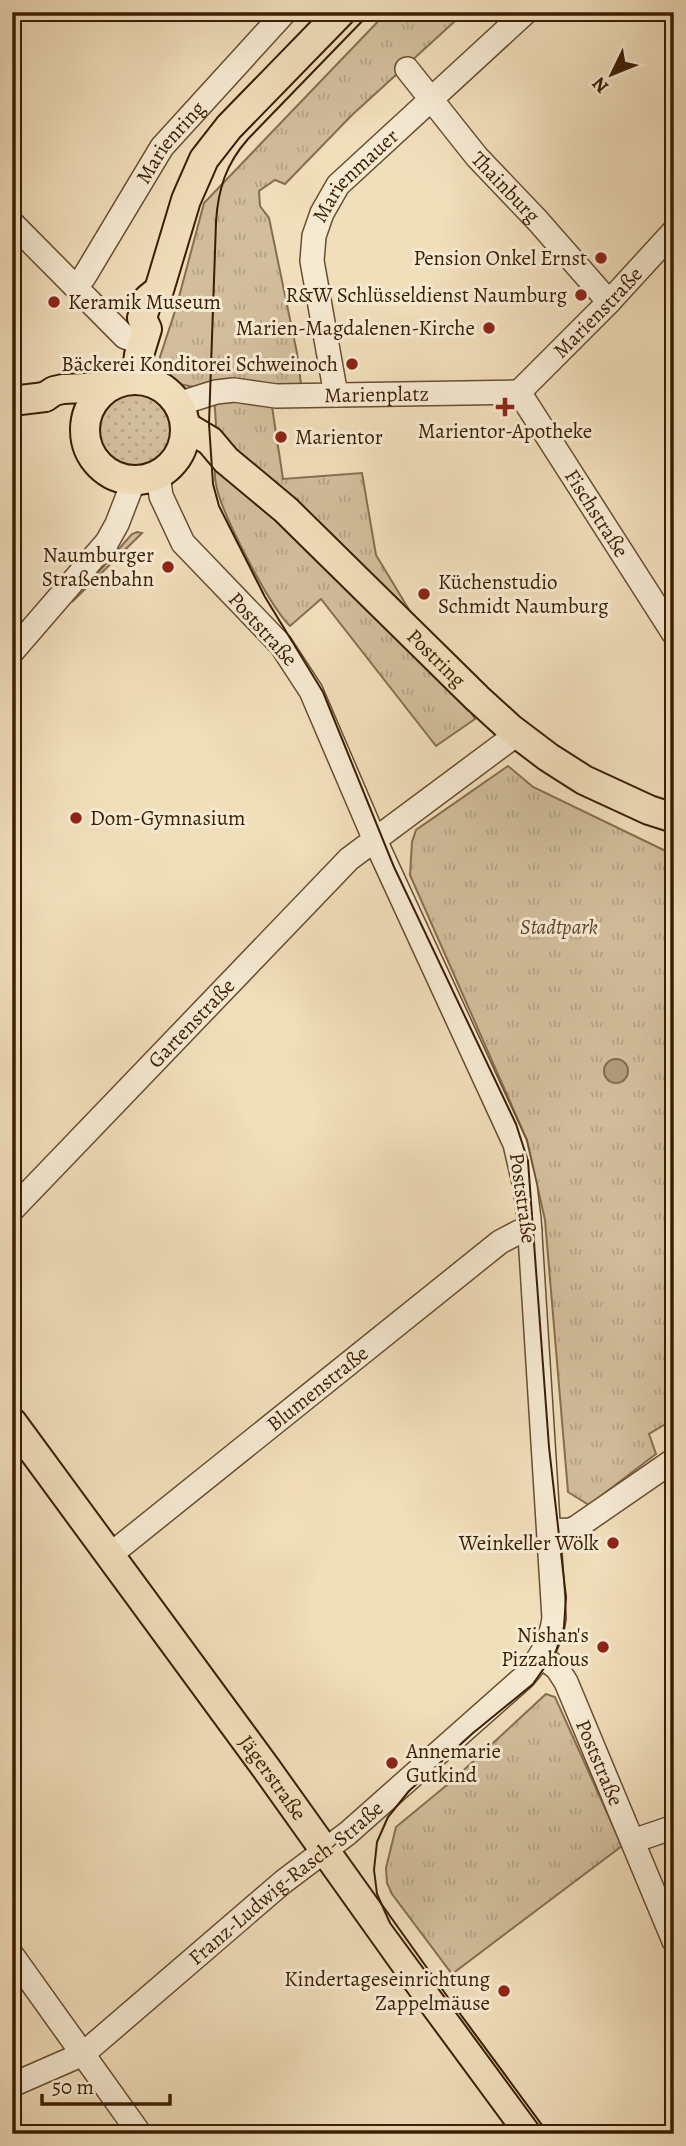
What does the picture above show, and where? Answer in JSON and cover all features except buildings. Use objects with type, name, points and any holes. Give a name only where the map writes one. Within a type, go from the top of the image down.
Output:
[{"type":"main road","name":"Marienring","points":[[136,379],[145,336],[142,318],[148,299],[159,290],[186,200],[204,159],[229,127],[332,15]]},
{"type":"main road","points":[[12,401],[45,397],[63,389],[107,387],[136,379],[150,381],[162,387],[182,415],[184,443],[156,471],[116,476],[96,462],[87,445],[85,426],[93,402],[107,387]]},
{"type":"main road","points":[[45,397],[72,413],[85,426]]},
{"type":"main road","name":"Postring","points":[[182,415],[226,460],[286,510],[517,734],[584,779],[649,810],[674,818]]},
{"type":"main road","name":"Postring","points":[[156,471],[192,453],[226,460]]},
{"type":"main road","name":"Jägerstraße","points":[[12,1422],[530,2134]]},
{"type":"street","name":"Marienring","points":[[75,286],[84,277],[162,147],[285,12]]},
{"type":"street","name":"Marienmauer","points":[[336,395],[312,261],[314,236],[322,213],[338,185],[526,12]]},
{"type":"street","name":"Thainburg","points":[[407,69],[477,157],[609,302]]},
{"type":"street","points":[[12,223],[125,337],[145,336]]},
{"type":"street","name":"Marienstraße","points":[[519,392],[609,302],[674,231]]},
{"type":"street","name":"Marienplatz","points":[[182,415],[229,391],[276,396],[519,392]]},
{"type":"street","name":"Fischstraße","points":[[519,392],[674,634]]},
{"type":"street","points":[[13,649],[107,542],[156,471]]},
{"type":"street","name":"Poststraße","points":[[156,471],[161,496],[179,537],[199,562],[274,638],[300,671],[319,707],[374,838],[511,1132],[524,1180],[530,1231],[554,1618],[541,1656],[556,1668],[565,1681],[674,1941]]},
{"type":"street","name":"Gartenstraße","points":[[12,1209],[349,859],[517,734]]},
{"type":"street","name":"Blumenstraße","points":[[110,1555],[500,1242],[519,1232],[530,1231]]},
{"type":"street","points":[[549,1531],[571,1530],[577,1527],[674,1460]]},
{"type":"street","name":"Franz-Ludwig-Rasch-Straße","points":[[12,2085],[83,2053],[283,1882],[348,1833],[516,1684],[541,1656]]},
{"type":"street","points":[[633,1841],[674,1827]]},
{"type":"street","points":[[12,1955],[140,2134]]},
{"type":"green space","points":[[387,12],[465,12],[352,115],[285,184],[275,180],[259,191],[260,206],[269,218],[301,384],[269,387],[283,479],[362,473],[376,555],[475,719],[436,746],[321,599],[290,626],[281,616],[247,558],[226,515],[216,484],[214,398],[204,389],[174,383],[163,371],[159,360],[204,203]]},
{"type":"green space","points":[[135,389],[151,392],[164,401],[173,414],[176,430],[173,446],[164,459],[151,468],[135,471],[119,468],[106,459],[97,446],[94,430],[97,414],[106,401],[119,392]]},
{"type":"green space","points":[[142,533],[72,602],[132,534]]},
{"type":"green space","name":"Stadtpark","points":[[508,766],[533,787],[674,855],[674,1419],[649,1434],[656,1454],[589,1505],[568,1492],[545,1220],[527,1140],[410,875],[412,842],[416,830]]},
{"type":"green space","points":[[546,1694],[555,1697],[622,1846],[452,1974],[392,1894],[387,1883],[386,1868],[396,1827],[453,1780]]},
{"type":"shaded area","points":[[616,1059],[624,1063],[628,1071],[624,1079],[616,1083],[608,1079],[604,1071],[608,1063]]},
{"type":"tram line","points":[[371,12],[248,139],[224,178],[216,222],[209,424],[213,484],[219,506],[265,597],[323,692],[394,867],[516,1124],[528,1161],[549,1447],[566,1597],[564,1627],[556,1651],[533,1684],[473,1733],[409,1791],[388,1817],[377,1842],[374,1870],[377,1894],[390,1923],[545,2134]]},
{"type":"place","name":"Pension Onkel Ernst","points":[[601,258]]},
{"type":"place","name":"R&W Schlüsseldienst Naumburg","points":[[581,295]]},
{"type":"place","name":"Keramik Museum","points":[[54,302]]},
{"type":"place","name":"Marien-Magdalenen-Kirche","points":[[489,328]]},
{"type":"place","name":"Bäckerei Konditorei Schweinoch","points":[[352,364]]},
{"type":"place","name":"Marientor-Apotheke","points":[[505,407]]},
{"type":"place","name":"Marientor","points":[[281,437]]},
{"type":"place","name":"Naumburger Straßenbahn","points":[[168,567]]},
{"type":"place","name":"Küchenstudio Schmidt Naumburg","points":[[424,594]]},
{"type":"place","name":"Dom-Gymnasium","points":[[76,818]]},
{"type":"place","name":"Weinkeller Wölk","points":[[613,1543]]},
{"type":"place","name":"Nishan's Pizzahous","points":[[603,1647]]},
{"type":"place","name":"Annemarie Gutkind","points":[[392,1763]]},
{"type":"place","name":"Kindertageseinrichtung Zappelmäuse","points":[[504,1991]]}]
